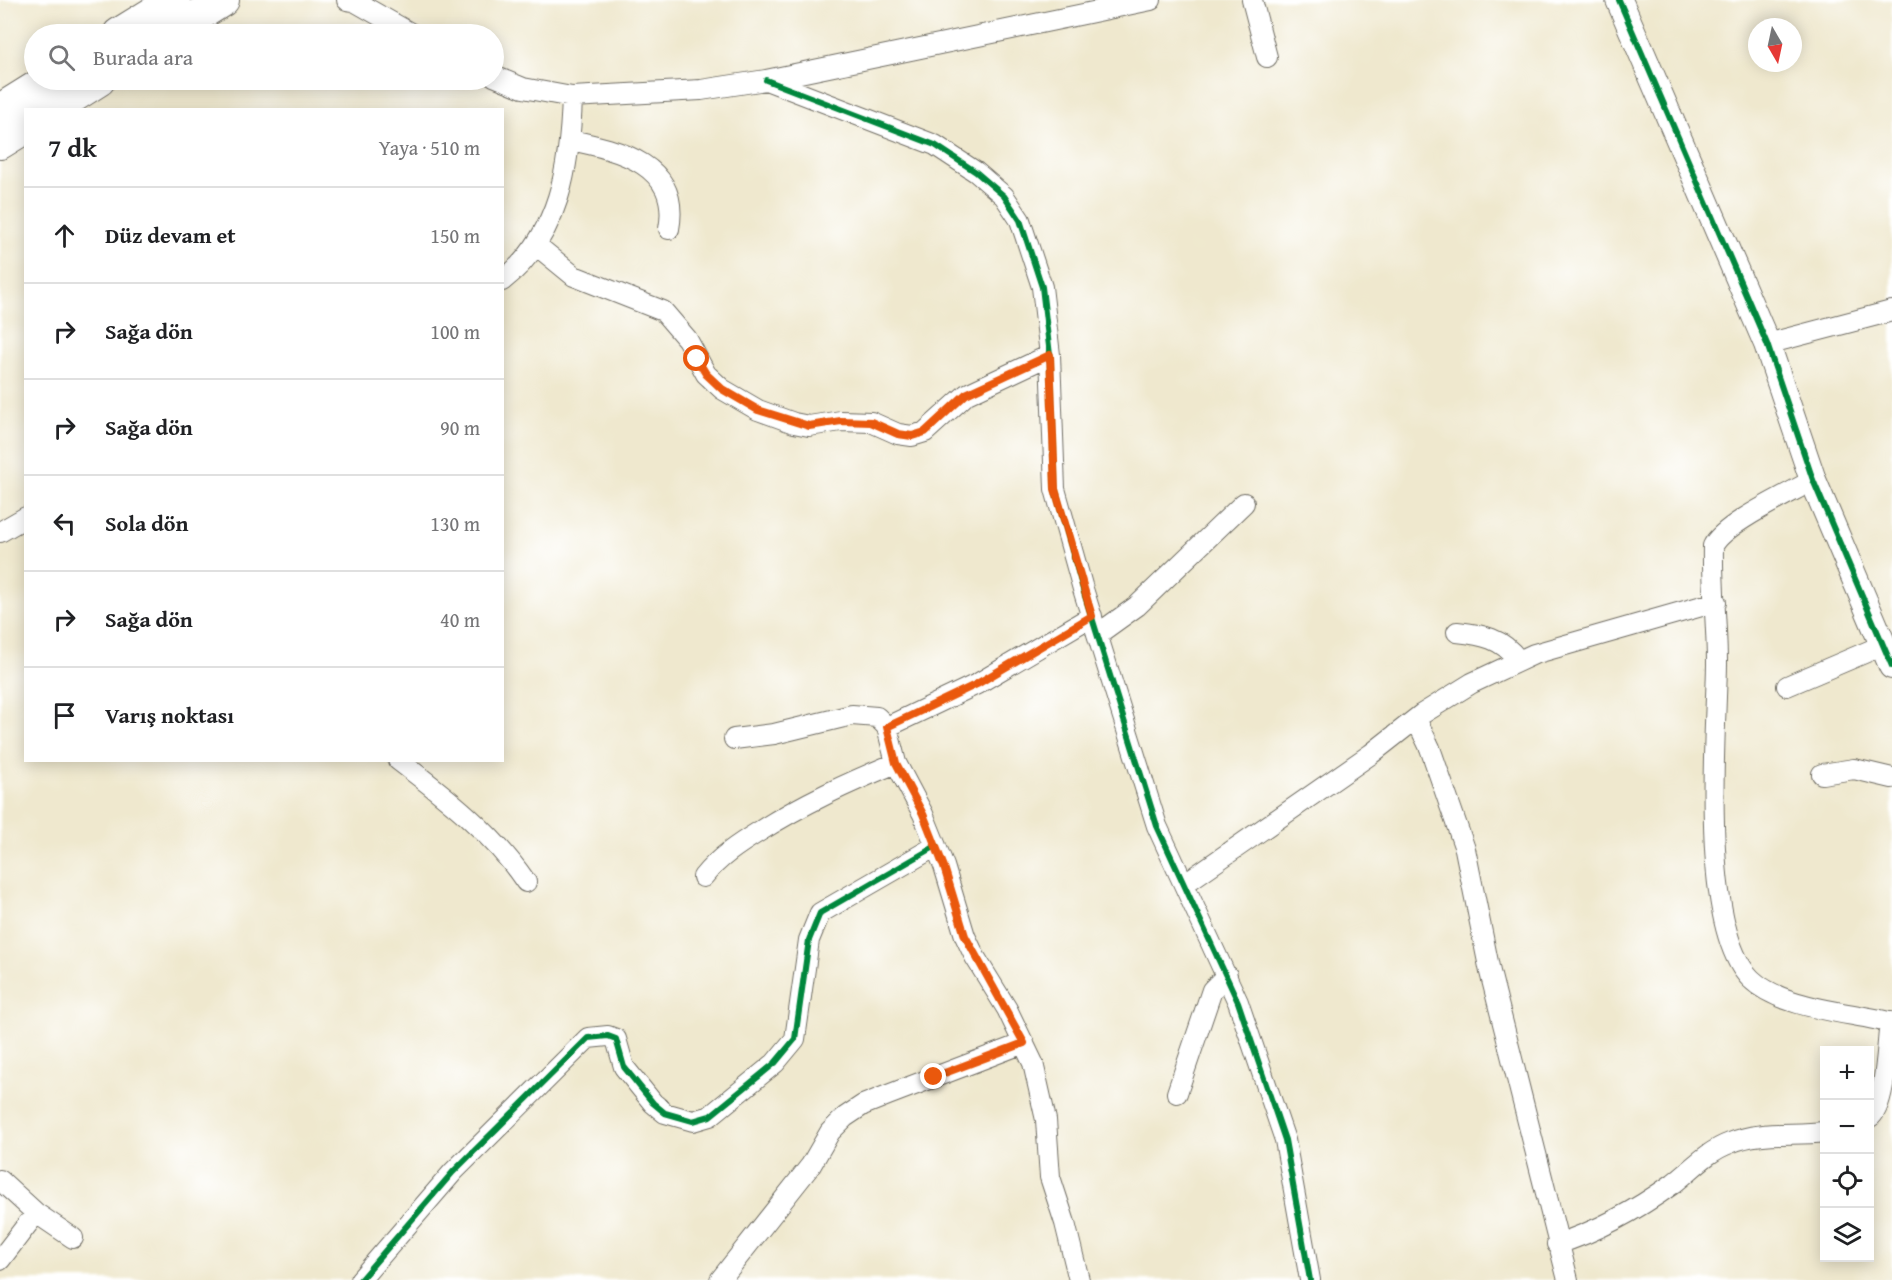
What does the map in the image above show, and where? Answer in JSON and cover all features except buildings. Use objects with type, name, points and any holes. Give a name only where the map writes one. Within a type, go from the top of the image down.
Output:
[{"type":"main road","points":[[135,24],[174,0]]},
{"type":"main road","points":[[186,24],[223,0]]},
{"type":"main road","points":[[0,110],[32,90]]},
{"type":"main road","points":[[55,108],[83,90]]},
{"type":"main road","points":[[0,143],[24,128]]},
{"type":"street","points":[[351,0],[394,24]]},
{"type":"street","points":[[504,80],[523,88],[572,98],[701,90],[766,80],[1151,0]]},
{"type":"street","points":[[1252,0],[1267,57]]},
{"type":"street","points":[[1619,0],[1767,344],[1813,480],[1887,656],[1787,686]]},
{"type":"street","points":[[766,80],[935,146],[976,172],[1004,196],[1020,220],[1042,287],[1050,355],[1055,489],[1157,826],[1227,975],[1255,1048],[1285,1140],[1310,1280]]},
{"type":"street","points":[[506,274],[536,245],[561,191],[570,140],[572,98]]},
{"type":"street","points":[[570,140],[609,148],[649,169],[661,180],[669,193],[671,214],[669,229]]},
{"type":"street","points":[[536,245],[574,276],[663,311],[687,339],[706,374],[722,389],[758,410],[801,425],[858,420],[871,422],[898,434],[912,436],[925,432],[966,394],[1050,355]]},
{"type":"street","points":[[1767,344],[1892,311]]},
{"type":"street","points":[[1813,480],[1717,537],[1713,546],[1716,602],[1716,700],[1712,785],[1719,883],[1729,945],[1744,971],[1769,992],[1800,1003],[1891,1022],[1880,1100],[1874,1114]]},
{"type":"street","points":[[887,727],[1137,606],[1244,503]]},
{"type":"street","points":[[0,532],[24,518]]},
{"type":"street","points":[[1184,884],[1371,754],[1416,719],[1472,683],[1518,660],[1716,602]]},
{"type":"street","points":[[1457,632],[1486,635],[1509,648],[1518,660]]},
{"type":"street","points":[[734,740],[774,734],[852,715],[877,717],[887,727],[896,763],[923,814],[936,846],[970,946],[997,989],[1033,1063],[1043,1103],[1050,1177],[1065,1223],[1078,1280]]},
{"type":"street","points":[[1416,719],[1434,758],[1465,849],[1490,972],[1557,1244],[1568,1280]]},
{"type":"street","points":[[400,762],[493,840],[510,858],[526,882]]},
{"type":"street","points":[[703,876],[713,864],[735,847],[805,803],[896,763]]},
{"type":"street","points":[[1822,774],[1854,769],[1892,778]]},
{"type":"street","points":[[360,1280],[453,1172],[588,1038],[608,1036],[616,1039],[624,1067],[664,1113],[693,1120],[710,1116],[775,1063],[795,1039],[809,940],[820,913],[936,846]]},
{"type":"street","points":[[1177,1093],[1212,990],[1227,975]]},
{"type":"street","points":[[720,1280],[811,1164],[830,1132],[844,1117],[888,1095],[1024,1043]]},
{"type":"street","points":[[1557,1244],[1588,1234],[1643,1204],[1715,1150],[1730,1143],[1766,1135],[1820,1132]]},
{"type":"street","points":[[0,1180],[36,1213],[74,1238]]},
{"type":"street","points":[[0,1260],[36,1213]]},
{"type":"cycle path","points":[[1619,0],[1767,344],[1813,480],[1892,666]]},
{"type":"cycle path","points":[[766,80],[935,145],[976,172],[1004,196],[1020,220],[1042,287],[1050,355],[1055,489],[1083,589],[1157,826],[1238,1002],[1285,1140],[1310,1280]]},
{"type":"cycle path","points":[[360,1280],[453,1172],[588,1038],[608,1036],[616,1039],[624,1067],[653,1103],[665,1113],[693,1121],[710,1116],[775,1063],[795,1039],[809,940],[820,913],[936,846]]},
{"type":"route","points":[[697,359],[706,374],[722,389],[758,410],[794,423],[809,426],[858,420],[871,422],[898,434],[912,436],[925,432],[966,394],[1050,355],[1055,489],[1092,616],[977,684],[887,727],[896,763],[923,814],[944,867],[965,936],[975,957],[997,989],[1024,1043],[934,1077]]}]
